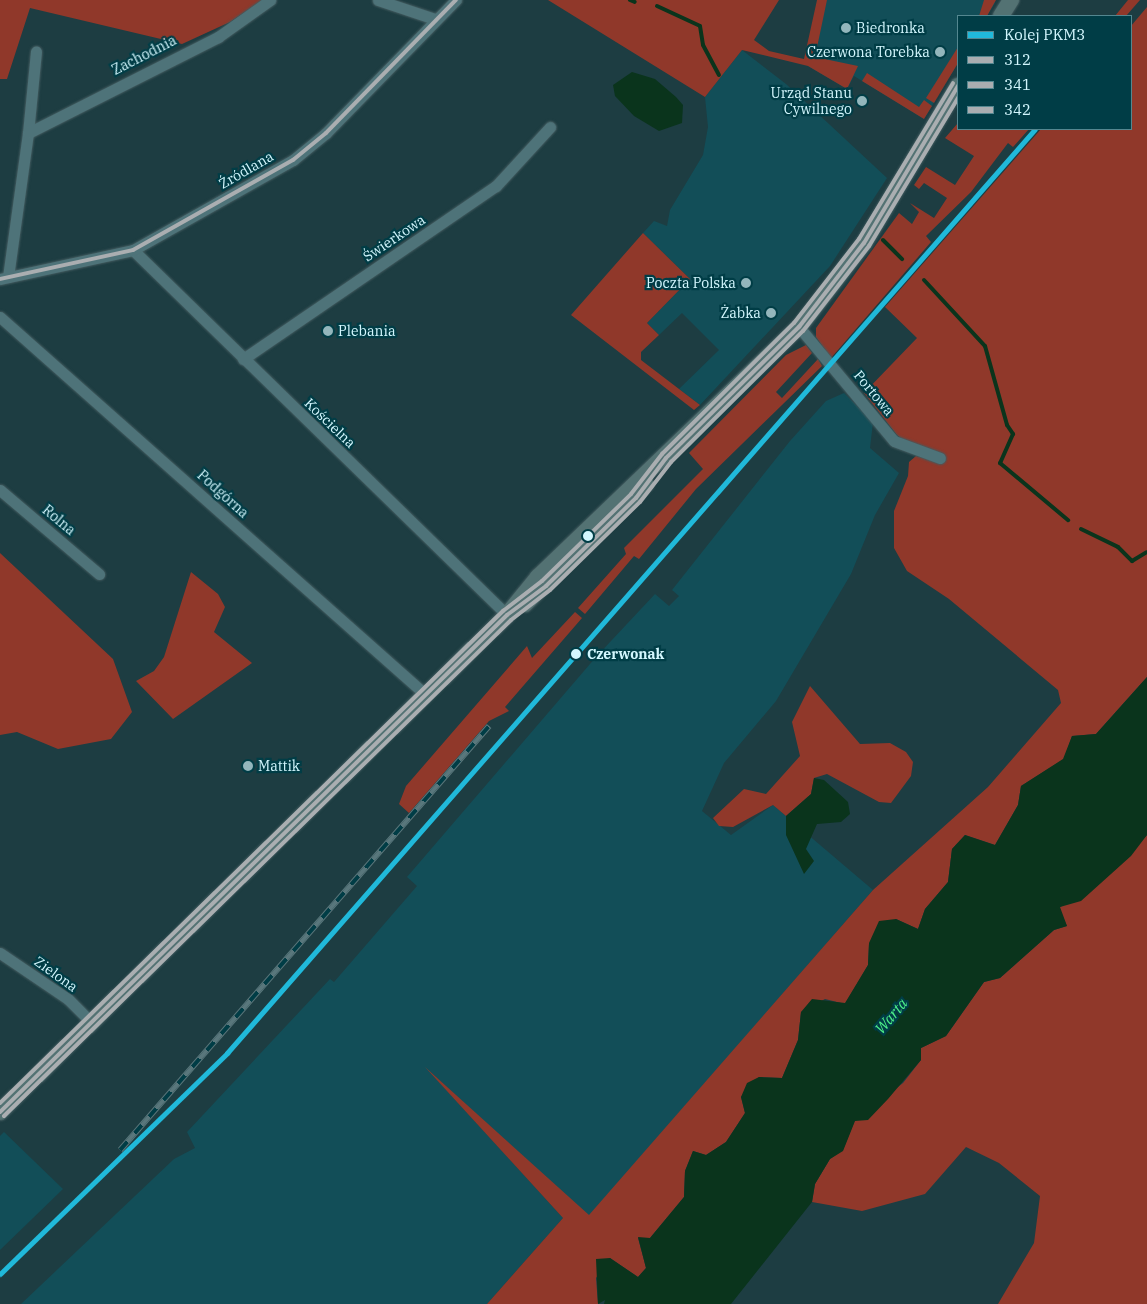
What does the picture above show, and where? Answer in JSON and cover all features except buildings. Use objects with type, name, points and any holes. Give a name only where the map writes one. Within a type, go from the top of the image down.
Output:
[{"type":"main road","points":[[1002,15],[1011,0]]},
{"type":"main road","points":[[0,1112],[507,615],[538,577],[666,458],[799,326],[864,243],[957,88]]},
{"type":"street","name":"Zachodnia","points":[[28,133],[218,37],[270,0]]},
{"type":"street","points":[[378,0],[435,19]]},
{"type":"street","name":"Źródlana","points":[[4,278],[133,250],[310,148],[435,19],[456,0]]},
{"type":"street","points":[[4,278],[28,133],[36,51]]},
{"type":"street","name":"Świerkowa","points":[[243,359],[496,186],[550,127]]},
{"type":"street","name":"Kościelna","points":[[133,250],[507,615]]},
{"type":"street","name":"Podgórna","points":[[0,316],[426,695]]},
{"type":"street","name":"Portowa","points":[[799,326],[894,441],[940,458]]},
{"type":"street","name":"Rolna","points":[[0,490],[99,574]]},
{"type":"street","name":"Zielona","points":[[0,953],[68,999],[91,1022]]},
{"type":"shaded area","points":[[0,0],[262,0],[230,22],[182,44],[30,8],[7,79],[0,79]]},
{"type":"shaded area","points":[[548,0],[779,0],[754,40],[769,51],[804,59],[817,0],[827,0],[815,57],[858,66],[847,89],[808,66],[742,50],[705,97]]},
{"type":"shaded area","points":[[822,0],[994,0],[995,3],[988,15],[957,15],[957,65],[924,119],[854,76],[847,89],[808,66]]},
{"type":"shaded area","points":[[984,0],[996,0],[988,15],[979,15]]},
{"type":"shaded area","points":[[1128,0],[1140,0],[1127,15],[1116,15]]},
{"type":"shaded area","points":[[1147,7],[1147,677],[1096,734],[1072,736],[1064,759],[1021,786],[1018,805],[995,845],[965,835],[952,849],[948,882],[925,909],[918,929],[896,919],[869,944],[868,965],[845,1004],[825,999],[801,1012],[798,1040],[782,1078],[759,1077],[741,1097],[745,1113],[726,1142],[706,1155],[693,1151],[685,1171],[684,1197],[650,1238],[638,1238],[646,1268],[638,1277],[610,1258],[596,1278],[598,1304],[487,1304],[563,1218],[425,1067],[589,1215],[873,890],[988,787],[1061,703],[1058,690],[949,599],[907,571],[894,548],[894,511],[908,476],[909,462],[916,456],[928,459],[897,435],[864,393],[917,338],[885,307],[1040,130],[1132,130],[1132,25]]},
{"type":"shaded area","points":[[957,49],[957,65],[934,103],[926,98]]},
{"type":"shaded area","points":[[742,50],[786,84],[887,178],[830,266],[700,405],[679,389],[719,350],[682,313],[659,335],[647,323],[690,279],[643,233],[654,221],[667,226],[670,210],[703,155],[708,127],[705,97]]},
{"type":"shaded area","points":[[867,73],[919,107],[924,100],[932,106],[924,119],[862,81]]},
{"type":"shaded area","points":[[957,124],[957,130],[1028,130],[1013,147],[1008,143],[971,192],[926,236],[931,242],[831,358],[816,337],[816,328],[899,213],[912,224],[919,212],[910,203],[934,218],[947,198],[924,183],[919,189],[914,185],[926,167],[955,185],[974,156],[945,138]]},
{"type":"shaded area","points":[[643,233],[690,279],[647,323],[659,335],[641,352],[641,360],[700,405],[694,410],[571,315]]},
{"type":"shaded area","points":[[806,345],[812,353],[776,392],[782,398],[818,359],[822,366],[696,489],[639,559],[634,556],[585,614],[578,608],[626,554],[624,548],[703,469],[689,453],[786,355]]},
{"type":"shaded area","points":[[844,393],[873,422],[870,448],[899,473],[875,515],[851,574],[776,701],[724,763],[702,811],[731,835],[773,805],[873,890],[589,1216],[430,1072],[563,1218],[487,1304],[21,1304],[174,1159],[195,1148],[187,1132],[330,979],[334,982],[417,886],[407,877],[596,657],[655,594],[669,606],[679,596],[672,590],[790,441],[826,401]]},
{"type":"shaded area","points":[[0,553],[113,659],[132,712],[111,739],[58,749],[17,732],[0,735]]},
{"type":"shaded area","points":[[191,572],[218,594],[225,607],[214,632],[252,663],[173,719],[136,681],[154,671],[164,657]]},
{"type":"shaded area","points":[[575,612],[582,618],[505,707],[509,711],[489,721],[409,813],[399,804],[406,786],[527,646],[532,658]]},
{"type":"shaded area","points":[[810,686],[860,744],[890,743],[906,752],[913,762],[911,776],[891,803],[879,802],[827,774],[814,778],[811,794],[786,816],[773,805],[733,827],[719,826],[713,818],[744,789],[766,794],[800,756],[792,722]]},
{"type":"shaded area","points":[[1147,835],[1147,1304],[998,1304],[1034,1243],[1040,1196],[999,1163],[966,1147],[925,1194],[862,1211],[812,1202],[815,1184],[830,1159],[843,1150],[855,1120],[903,1083],[921,1060],[921,1048],[946,1036],[984,982],[1000,978],[1054,930],[1067,926],[1059,908],[1116,869]]},
{"type":"shaded area","points":[[4,1132],[63,1189],[0,1250],[0,1136]]},
{"type":"water","points":[[632,72],[655,79],[676,97],[683,105],[682,123],[659,131],[634,116],[615,96],[613,85]]},
{"type":"water","name":"Warta","points":[[1147,677],[1147,835],[1131,856],[1081,901],[1060,907],[1067,926],[1054,930],[1000,978],[984,982],[946,1036],[921,1048],[921,1060],[888,1099],[868,1120],[855,1121],[843,1151],[830,1159],[815,1184],[812,1202],[731,1304],[604,1304],[605,1300],[598,1304],[596,1259],[610,1258],[638,1277],[646,1268],[638,1237],[650,1238],[684,1197],[685,1171],[693,1151],[706,1155],[726,1142],[745,1113],[741,1097],[747,1083],[759,1077],[782,1078],[798,1040],[801,1012],[812,999],[845,1003],[868,965],[869,943],[879,921],[896,919],[918,929],[925,909],[948,882],[952,849],[965,835],[995,845],[1018,805],[1021,786],[1063,759],[1072,736],[1096,734]]},
{"type":"water","points":[[814,778],[824,780],[848,802],[850,814],[841,822],[817,824],[806,849],[814,861],[804,874],[786,835],[786,816],[811,794]]},
{"type":"waterway","points":[[630,0],[635,2]]},
{"type":"waterway","points":[[657,6],[700,26],[703,45],[719,75]]},
{"type":"waterway","points":[[883,240],[902,259]]},
{"type":"waterway","points":[[924,280],[985,346],[1007,425],[1013,434],[1000,463],[1068,520]]},
{"type":"waterway","points":[[1081,529],[1118,547],[1132,561],[1147,552]]},
{"type":"railway","points":[[120,1150],[489,726]]},
{"type":"rail line","name":"PKM3","points":[[0,1274],[227,1053],[1034,130]]},
{"type":"transit line","name":"312","points":[[0,279],[133,250],[293,160],[326,133],[456,0]]},
{"type":"transit line","name":"342","points":[[0,1103],[503,611],[542,581],[631,494],[662,454],[794,323],[859,239],[953,83]]},
{"type":"transit line","name":"312","points":[[0,1112],[507,615],[546,586],[636,498],[666,458],[799,327],[864,243],[957,88]]},
{"type":"transit line","name":"341","points":[[4,1116],[511,620],[550,590],[640,502],[671,462],[803,331],[869,246],[957,100]]},
{"type":"place","name":"Biedronka","points":[[846,28]]},
{"type":"place","name":"Czerwona Torebka","points":[[940,52]]},
{"type":"place","name":"Urząd Stanu Cywilnego","points":[[862,101]]},
{"type":"place","name":"Poczta Polska","points":[[746,283]]},
{"type":"place","name":"Żabka","points":[[771,313]]},
{"type":"place","name":"Plebania","points":[[328,331]]},
{"type":"place","name":"Czerwonak","points":[[576,654]]},
{"type":"place","name":"Mattik","points":[[248,766]]}]
